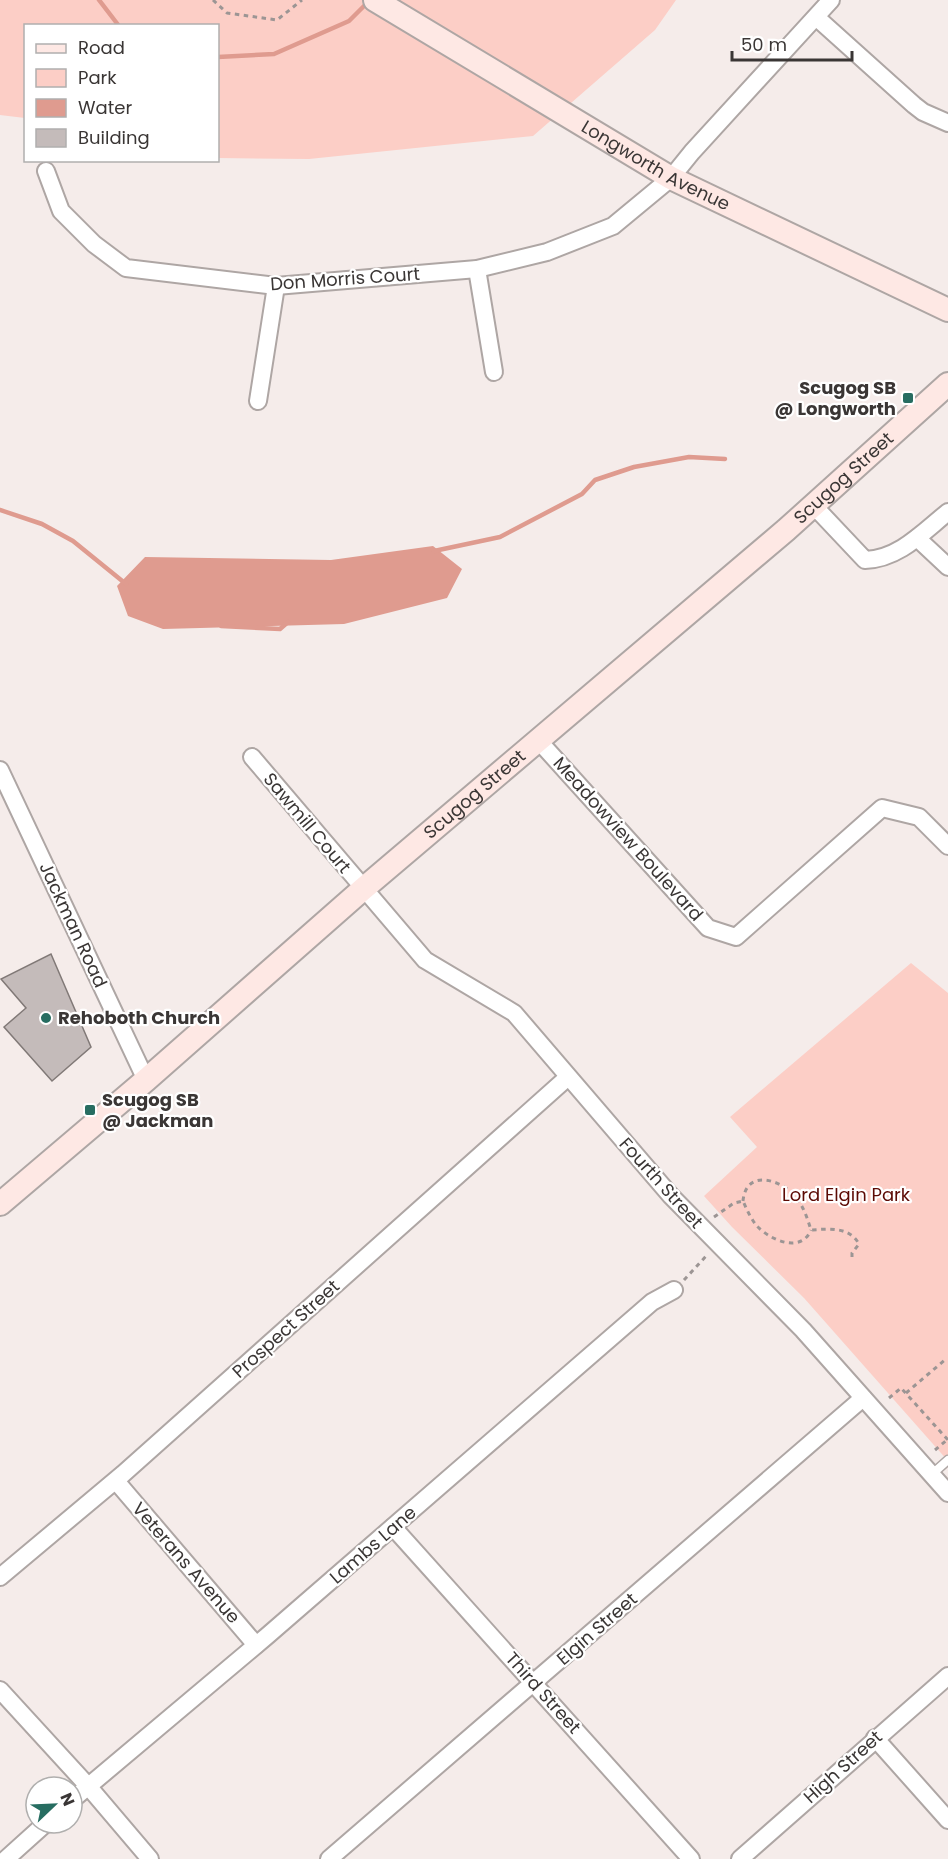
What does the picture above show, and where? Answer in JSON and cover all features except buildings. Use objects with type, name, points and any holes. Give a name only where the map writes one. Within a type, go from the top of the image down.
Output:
[{"type":"street","name":"Longworth Avenue","points":[[375,0],[671,178],[948,310]]},
{"type":"street","name":"Don Morris Court","points":[[46,171],[61,211],[94,244],[126,268],[276,286],[477,269],[547,252],[614,226],[671,178],[831,0]]},
{"type":"street","points":[[816,17],[914,105],[923,112],[948,123]]},
{"type":"street","points":[[477,269],[494,372]]},
{"type":"street","points":[[258,401],[276,286]]},
{"type":"street","name":"Scugog Street","points":[[0,1204],[146,1080],[363,889],[814,506],[948,384]]},
{"type":"street","points":[[814,506],[865,560],[879,560],[897,553],[948,512]]},
{"type":"street","points":[[917,538],[948,567]]},
{"type":"street","name":"Meadowview Boulevard","points":[[538,740],[708,928],[736,937],[882,808],[919,817],[948,846]]},
{"type":"street","name":"Sawmill Court","points":[[252,757],[363,889]]},
{"type":"street","name":"Jackman Road","points":[[0,770],[146,1080]]},
{"type":"street","name":"Fourth Street","points":[[363,889],[424,960],[514,1013],[671,1196],[803,1330],[948,1493]]},
{"type":"street","name":"Prospect Street","points":[[0,1577],[116,1481],[568,1077]]},
{"type":"street","name":"Lambs Lane","points":[[84,1789],[256,1645],[652,1302],[674,1290]]},
{"type":"street","name":"Elgin Street","points":[[329,1859],[863,1398]]},
{"type":"street","name":"Veterans Avenue","points":[[116,1481],[256,1645]]},
{"type":"street","name":"Third Street","points":[[393,1527],[691,1859]]},
{"type":"street","name":"High Street","points":[[740,1859],[948,1676]]},
{"type":"street","points":[[0,1690],[88,1785],[150,1859]]},
{"type":"street","points":[[875,1738],[948,1820]]},
{"type":"street","points":[[6,1859],[33,1835]]},
{"type":"lane","points":[[932,1475],[948,1460]]},
{"type":"path","points":[[213,0],[226,13],[277,20],[302,0]]},
{"type":"path","points":[[762,1179],[786,1189],[803,1207],[811,1230],[800,1242],[785,1243],[776,1240],[758,1228],[752,1219],[743,1201],[746,1189],[754,1180],[762,1179]]},
{"type":"path","points":[[701,1227],[724,1209],[743,1201]]},
{"type":"path","points":[[811,1230],[846,1231],[859,1244],[852,1253],[852,1257]]},
{"type":"path","points":[[674,1290],[717,1244]]},
{"type":"path","points":[[906,1393],[946,1359]]},
{"type":"path","points":[[889,1398],[901,1388],[948,1439],[935,1450]]},
{"type":"green space","points":[[0,0],[676,0],[655,30],[533,136],[309,159],[219,158],[219,24],[24,24],[24,118],[0,115]]},
{"type":"green space","name":"Lord Elgin Park","points":[[911,963],[948,993],[948,1461],[804,1298],[704,1196],[757,1147],[730,1117]]},
{"type":"water","points":[[433,546],[462,569],[447,598],[344,624],[163,629],[128,616],[117,586],[145,557],[331,560]]},
{"type":"waterway","points":[[99,0],[117,24]]},
{"type":"waterway","points":[[219,57],[274,54],[349,21],[368,2]]},
{"type":"waterway","points":[[434,551],[500,537],[582,494],[595,480],[634,467],[689,457],[725,459]]},
{"type":"waterway","points":[[0,510],[42,524],[73,541],[126,584]]},
{"type":"waterway","points":[[221,626],[280,629],[288,622]]},
{"type":"place","name":"Scugog SB @ Longworth","points":[[908,398]]},
{"type":"place","name":"Rehoboth Church","points":[[46,1018]]},
{"type":"place","name":"Scugog SB @ Jackman","points":[[90,1110]]}]
